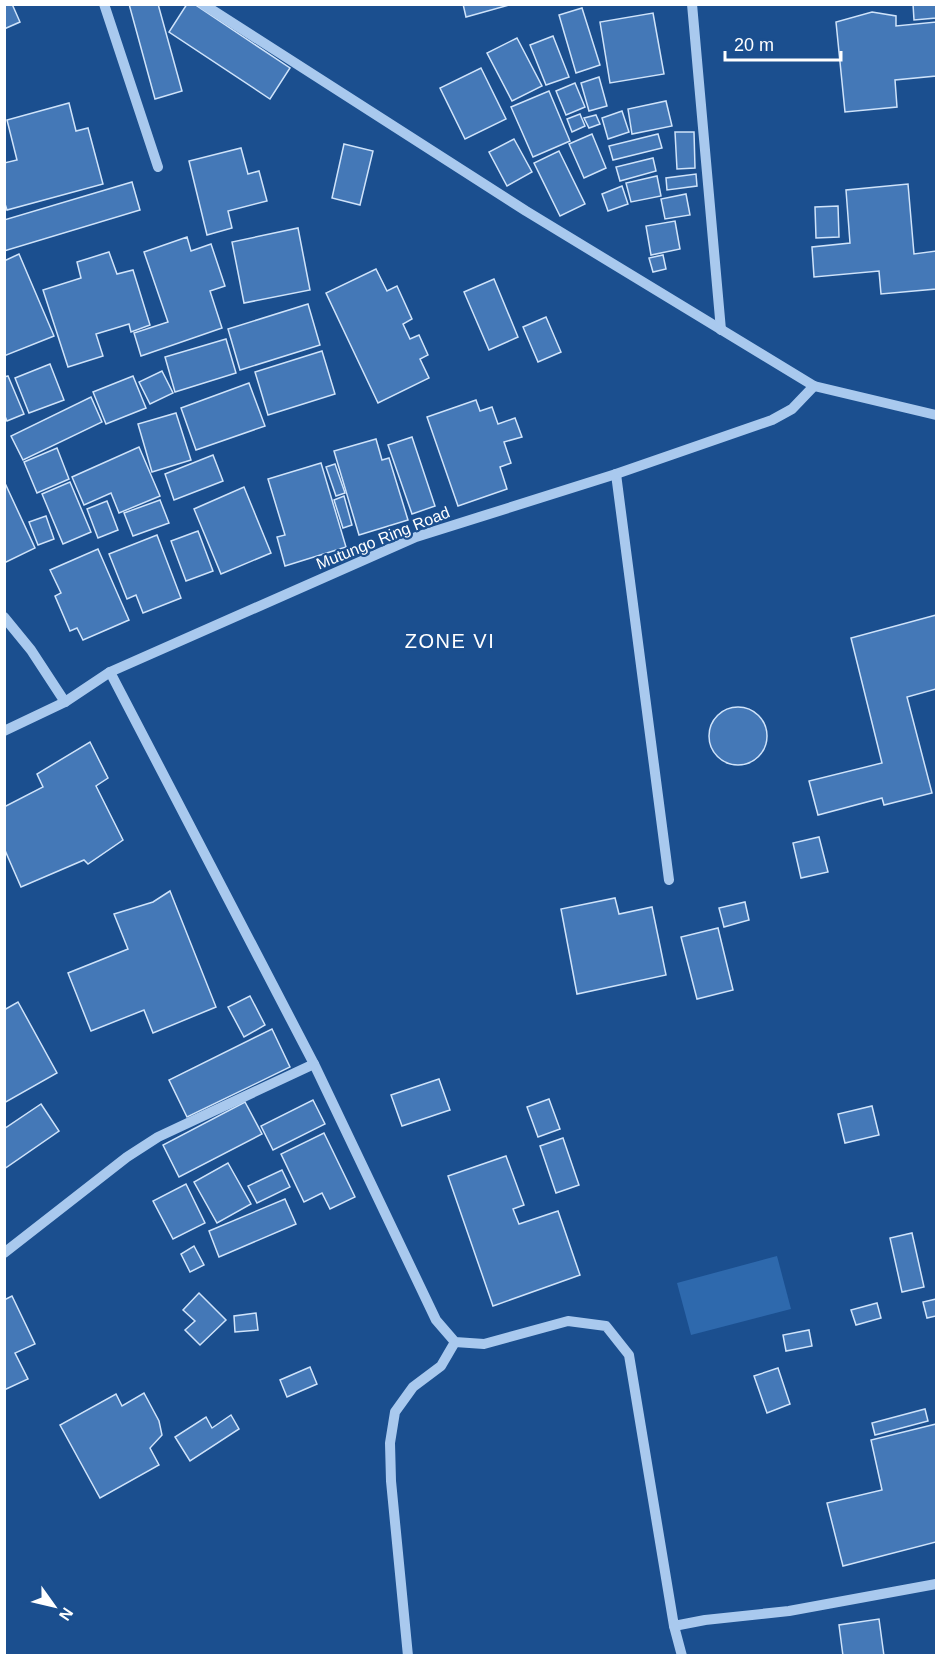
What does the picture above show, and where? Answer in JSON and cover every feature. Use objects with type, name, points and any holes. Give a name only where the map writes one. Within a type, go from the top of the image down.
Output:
[{"type":"street","points":[[104,4],[158,167]]},
{"type":"street","points":[[203,4],[526,211],[814,386],[936,415]]},
{"type":"street","points":[[692,4],[721,330]]},
{"type":"street","name":"Mutungo Ring Road","points":[[4,732],[65,702],[110,672],[416,537],[616,474],[772,420],[792,409],[814,386]]},
{"type":"street","points":[[616,474],[669,880]]},
{"type":"street","points":[[4,617],[30,650],[65,702]]},
{"type":"street","points":[[110,672],[314,1064],[436,1320],[455,1342],[484,1344],[568,1322],[606,1326],[629,1354],[674,1626],[682,1656]]},
{"type":"street","points":[[4,1253],[127,1157],[158,1137],[314,1064]]},
{"type":"street","points":[[408,1656],[391,1481],[391,1433],[394,1413],[413,1388],[441,1366],[455,1342]]},
{"type":"street","points":[[674,1626],[705,1620],[789,1611],[936,1584]]},
{"type":"shaded area","points":[[777,1256],[791,1309],[691,1335],[677,1283]]},
{"type":"building","points":[[12,4],[20,22],[4,29],[4,6]]},
{"type":"building","points":[[129,4],[158,4],[182,91],[155,99]]},
{"type":"building","points":[[187,4],[194,4],[290,68],[270,99],[169,32]]},
{"type":"building","points":[[463,4],[513,4],[466,17]]},
{"type":"building","points":[[913,4],[936,4],[936,18],[914,20]]},
{"type":"building","points":[[582,8],[600,65],[576,73],[559,15]]},
{"type":"building","points":[[872,12],[896,16],[896,26],[936,22],[936,76],[895,80],[897,107],[845,112],[836,22]]},
{"type":"building","points":[[653,13],[664,74],[610,83],[600,22]]},
{"type":"building","points":[[553,36],[569,77],[546,85],[530,45]]},
{"type":"building","points":[[517,38],[542,86],[512,101],[487,53]]},
{"type":"building","points":[[481,68],[506,119],[465,139],[440,88]]},
{"type":"building","points":[[599,77],[607,106],[589,111],[581,83]]},
{"type":"building","points":[[575,83],[585,107],[566,115],[556,91]]},
{"type":"building","points":[[549,91],[570,141],[533,157],[511,107]]},
{"type":"building","points":[[666,101],[672,126],[632,134],[628,109]]},
{"type":"building","points":[[69,103],[76,131],[88,128],[103,184],[7,210],[4,201],[4,163],[17,160],[7,120]]},
{"type":"building","points":[[622,111],[629,132],[608,139],[602,118]]},
{"type":"building","points":[[580,114],[585,126],[572,132],[567,119]]},
{"type":"building","points":[[596,115],[600,124],[589,128],[584,118]]},
{"type":"building","points":[[675,132],[694,132],[695,168],[677,169]]},
{"type":"building","points":[[592,134],[606,168],[584,178],[569,144]]},
{"type":"building","points":[[658,134],[662,148],[613,160],[609,146]]},
{"type":"building","points":[[514,139],[532,172],[507,186],[489,152]]},
{"type":"building","points":[[344,144],[373,151],[360,205],[332,198]]},
{"type":"building","points":[[241,148],[248,174],[259,171],[267,201],[228,211],[232,228],[207,235],[189,161]]},
{"type":"building","points":[[559,151],[585,204],[560,216],[534,163]]},
{"type":"building","points":[[653,158],[656,171],[620,181],[616,167]]},
{"type":"building","points":[[696,174],[697,186],[667,190],[666,178]]},
{"type":"building","points":[[657,176],[661,196],[631,202],[626,183]]},
{"type":"building","points":[[132,182],[140,210],[4,251],[4,220]]},
{"type":"building","points":[[908,184],[914,254],[936,251],[936,289],[881,294],[879,271],[814,277],[812,247],[850,243],[846,190]]},
{"type":"building","points":[[622,186],[628,204],[608,211],[602,194]]},
{"type":"building","points":[[686,194],[690,215],[665,219],[661,199]]},
{"type":"building","points":[[838,206],[839,237],[816,238],[815,207]]},
{"type":"building","points":[[675,221],[680,249],[651,255],[646,226]]},
{"type":"building","points":[[298,228],[310,290],[244,303],[232,242]]},
{"type":"building","points":[[187,237],[191,251],[211,244],[225,286],[210,291],[222,328],[141,356],[134,333],[168,322],[144,252]]},
{"type":"building","points":[[109,252],[117,274],[133,270],[150,325],[131,332],[129,324],[96,334],[103,356],[68,367],[43,290],[81,278],[77,262]]},
{"type":"building","points":[[19,254],[54,336],[4,356],[4,261]]},
{"type":"building","points":[[663,255],[666,269],[653,272],[649,258]]},
{"type":"building","points":[[376,269],[387,291],[397,286],[412,319],[403,324],[410,339],[419,335],[428,355],[420,359],[429,378],[378,403],[326,293]]},
{"type":"building","points":[[494,279],[518,337],[489,350],[464,292]]},
{"type":"building","points":[[308,304],[320,345],[240,370],[228,329]]},
{"type":"building","points":[[546,317],[561,352],[538,362],[523,327]]},
{"type":"building","points":[[226,339],[236,373],[175,392],[165,357]]},
{"type":"building","points":[[322,351],[335,394],[268,415],[255,372]]},
{"type":"building","points":[[50,364],[64,400],[29,413],[15,378]]},
{"type":"building","points":[[162,371],[173,393],[150,404],[139,382]]},
{"type":"building","points":[[8,376],[24,414],[7,421],[4,414],[4,377]]},
{"type":"building","points":[[133,376],[146,408],[106,424],[93,392]]},
{"type":"building","points":[[249,383],[265,426],[196,450],[181,408]]},
{"type":"building","points":[[91,397],[102,422],[23,460],[11,436]]},
{"type":"building","points":[[476,400],[480,411],[492,407],[498,424],[515,418],[522,437],[504,442],[511,463],[500,467],[507,489],[458,506],[427,417]]},
{"type":"building","points":[[176,413],[191,460],[152,472],[138,424]]},
{"type":"building","points":[[412,437],[435,506],[412,514],[388,445]]},
{"type":"building","points":[[376,439],[382,460],[389,458],[408,520],[359,535],[334,451]]},
{"type":"building","points":[[139,447],[160,496],[119,513],[111,493],[84,505],[72,477]]},
{"type":"building","points":[[57,448],[69,479],[37,493],[24,462]]},
{"type":"building","points":[[213,455],[223,481],[174,500],[165,474]]},
{"type":"building","points":[[321,463],[346,547],[285,566],[277,537],[285,535],[268,479]]},
{"type":"building","points":[[335,464],[345,493],[336,496],[326,467]]},
{"type":"building","points":[[4,481],[35,548],[4,563]]},
{"type":"building","points":[[70,482],[91,532],[63,544],[42,494]]},
{"type":"building","points":[[244,487],[271,553],[221,574],[194,509]]},
{"type":"building","points":[[344,496],[352,525],[343,528],[334,500]]},
{"type":"building","points":[[160,500],[169,523],[133,536],[124,513]]},
{"type":"building","points":[[107,501],[118,530],[98,538],[87,509]]},
{"type":"building","points":[[46,516],[54,539],[38,545],[29,522]]},
{"type":"building","points":[[198,531],[213,571],[186,581],[171,541]]},
{"type":"building","points":[[157,535],[181,598],[143,613],[136,595],[127,599],[109,554]]},
{"type":"building","points":[[98,549],[129,620],[83,640],[77,628],[70,631],[55,596],[61,593],[50,570]]},
{"type":"building","points":[[936,615],[936,689],[907,697],[932,793],[884,805],[882,798],[818,815],[809,781],[882,763],[851,638]]},
{"type":"building","points":[[732,707],[744,707],[759,715],[767,730],[767,742],[759,757],[744,765],[732,765],[717,757],[709,742],[709,730],[717,715]]},
{"type":"building","points":[[90,742],[108,778],[96,786],[123,840],[88,864],[84,860],[21,887],[4,848],[4,807],[43,787],[37,774]]},
{"type":"building","points":[[819,837],[828,872],[801,878],[793,843]]},
{"type":"building","points":[[170,891],[216,1007],[153,1033],[144,1010],[91,1031],[68,973],[128,949],[114,914],[153,902]]},
{"type":"building","points":[[615,898],[619,914],[652,907],[666,975],[577,994],[561,909]]},
{"type":"building","points":[[745,902],[749,920],[724,927],[719,908]]},
{"type":"building","points":[[718,928],[733,990],[697,999],[681,937]]},
{"type":"building","points":[[250,996],[265,1025],[244,1037],[228,1007]]},
{"type":"building","points":[[18,1002],[57,1073],[4,1103],[4,1010]]},
{"type":"building","points":[[272,1029],[290,1067],[187,1117],[169,1080]]},
{"type":"building","points":[[439,1079],[450,1110],[402,1126],[391,1095]]},
{"type":"building","points":[[549,1099],[560,1129],[538,1137],[527,1107]]},
{"type":"building","points":[[313,1100],[325,1124],[273,1150],[261,1126]]},
{"type":"building","points":[[245,1102],[262,1134],[179,1177],[163,1145]]},
{"type":"building","points":[[41,1104],[59,1131],[4,1169],[4,1129]]},
{"type":"building","points":[[872,1106],[879,1135],[845,1143],[838,1114]]},
{"type":"building","points":[[324,1133],[355,1197],[330,1209],[322,1193],[304,1202],[281,1154]]},
{"type":"building","points":[[563,1138],[579,1185],[556,1193],[540,1146]]},
{"type":"building","points":[[506,1156],[524,1205],[513,1209],[519,1224],[558,1211],[580,1275],[493,1306],[448,1176]]},
{"type":"building","points":[[228,1163],[251,1204],[217,1223],[194,1182]]},
{"type":"building","points":[[282,1170],[290,1187],[257,1203],[248,1186]]},
{"type":"building","points":[[186,1184],[205,1223],[173,1239],[153,1201]]},
{"type":"building","points":[[285,1199],[296,1224],[219,1257],[209,1231]]},
{"type":"building","points":[[912,1233],[924,1287],[902,1292],[890,1238]]},
{"type":"building","points":[[194,1246],[204,1265],[190,1272],[181,1254]]},
{"type":"building","points":[[199,1293],[226,1320],[200,1345],[185,1330],[195,1321],[183,1310]]},
{"type":"building","points":[[12,1296],[35,1344],[15,1353],[28,1379],[4,1390],[4,1300]]},
{"type":"building","points":[[936,1299],[936,1316],[927,1318],[923,1302]]},
{"type":"building","points":[[877,1303],[881,1318],[856,1325],[851,1310]]},
{"type":"building","points":[[256,1313],[258,1330],[235,1332],[234,1316]]},
{"type":"building","points":[[809,1330],[812,1346],[786,1351],[783,1335]]},
{"type":"building","points":[[310,1367],[317,1384],[287,1397],[280,1380]]},
{"type":"building","points":[[778,1368],[790,1404],[767,1413],[754,1376]]},
{"type":"building","points":[[144,1393],[159,1421],[162,1435],[150,1448],[159,1465],[100,1498],[60,1425],[116,1394],[122,1406]]},
{"type":"building","points":[[925,1409],[928,1421],[875,1435],[872,1423]]},
{"type":"building","points":[[231,1415],[239,1429],[190,1461],[175,1437],[206,1417],[212,1428]]},
{"type":"building","points":[[936,1424],[936,1542],[843,1566],[827,1503],[882,1490],[871,1440]]},
{"type":"building","points":[[879,1619],[884,1656],[843,1656],[839,1625]]},
{"type":"district","name":"ZONE VI","points":[[450,641]]}]
